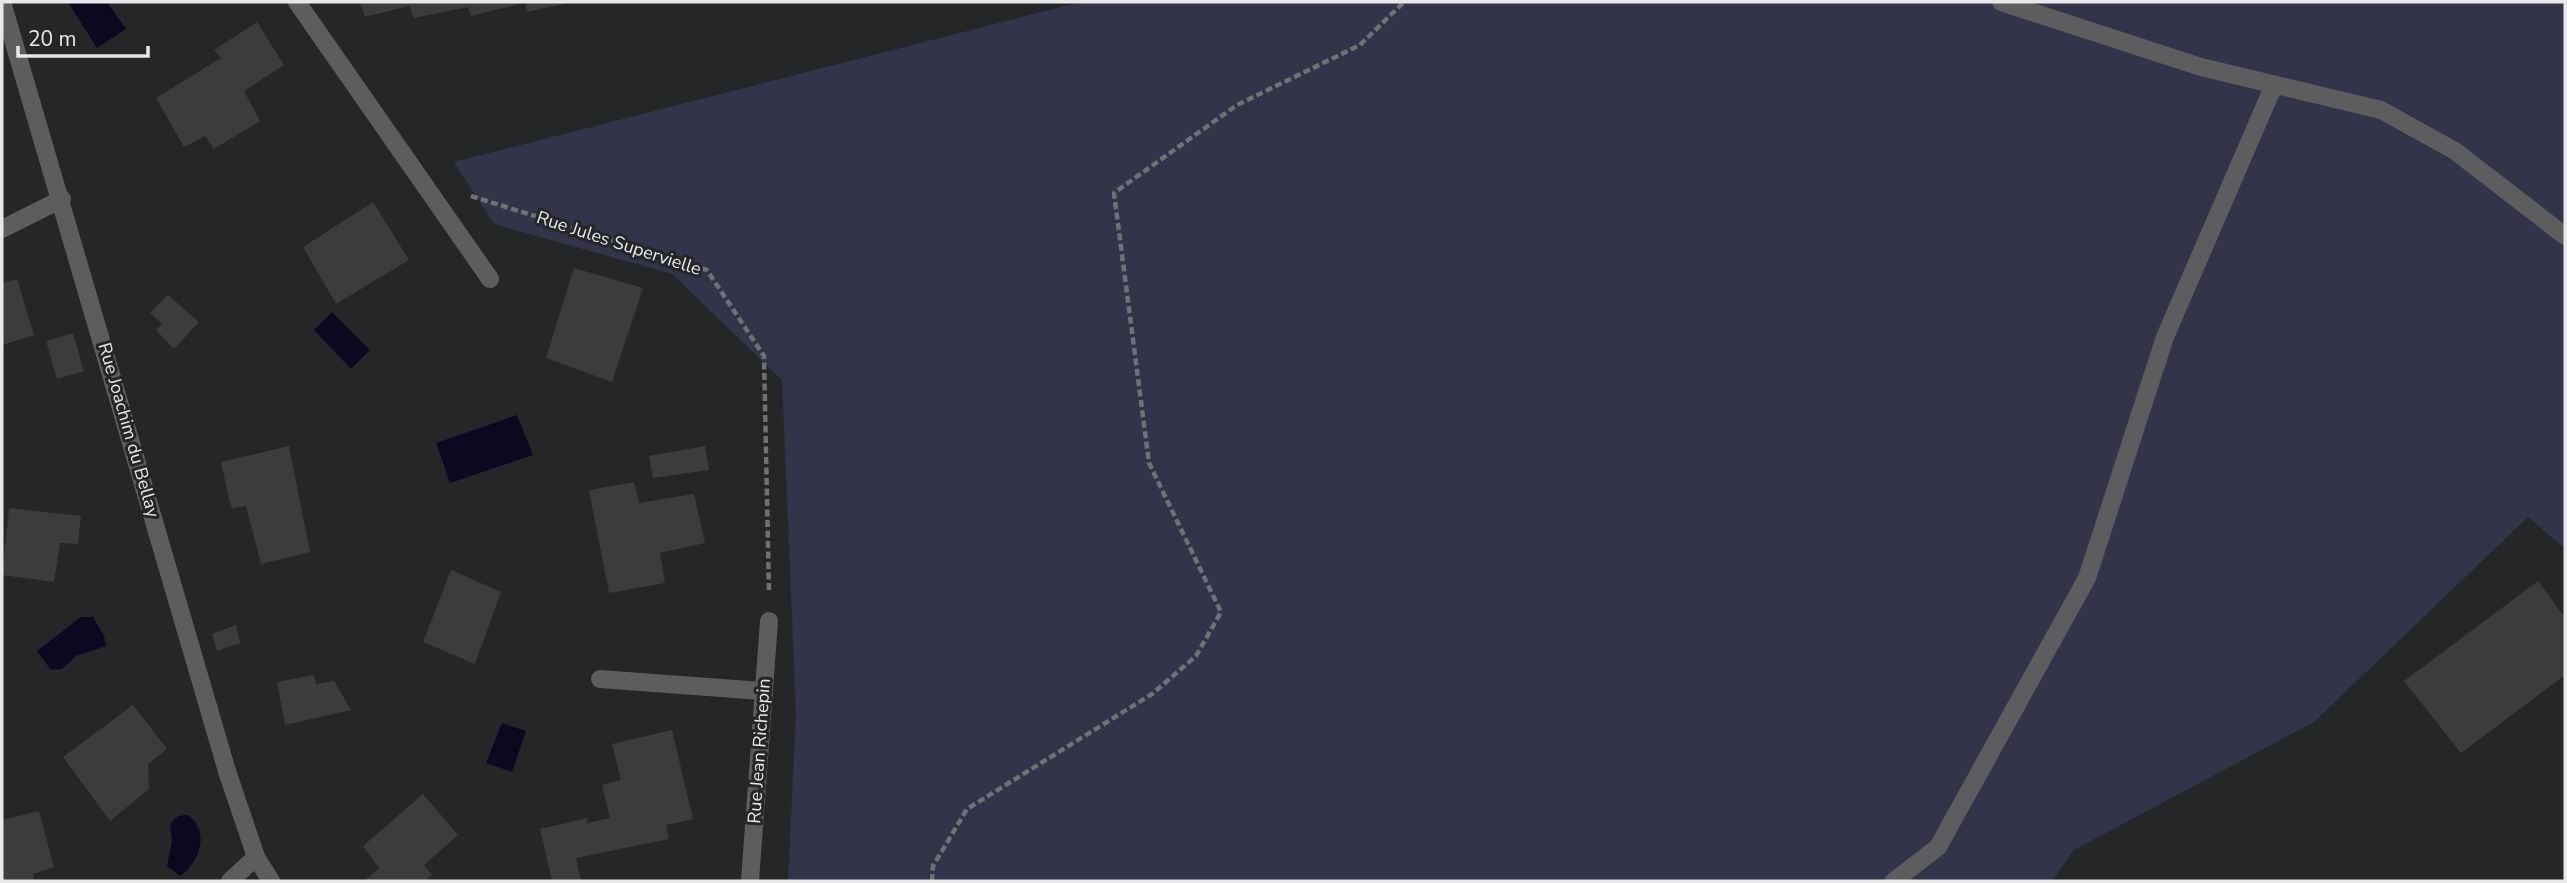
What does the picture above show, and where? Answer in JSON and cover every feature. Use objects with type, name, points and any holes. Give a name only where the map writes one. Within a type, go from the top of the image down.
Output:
[{"type":"street","name":"Rue Joachim du Bellay","points":[[2,2],[62,199],[227,771],[256,857],[271,881]]},
{"type":"street","points":[[297,2],[490,279]]},
{"type":"street","points":[[2001,2],[2200,67],[2381,110],[2455,151],[2565,236]]},
{"type":"street","points":[[1894,881],[1938,847],[2087,578],[2165,337],[2274,85]]},
{"type":"street","points":[[2,229],[62,199]]},
{"type":"street","name":"Rue Jean Richepin","points":[[750,881],[769,621]]},
{"type":"street","points":[[600,679],[762,691]]},
{"type":"street","points":[[230,881],[256,857]]},
{"type":"path","points":[[932,881],[933,866],[967,809],[1152,694],[1196,656],[1221,612],[1149,463],[1114,193],[1237,105],[1360,45],[1404,2]]},
{"type":"path","name":"Rue Jules Supervielle","points":[[420,180],[707,270],[764,356],[769,621]]},
{"type":"shaded area","points":[[68,2],[107,2],[126,29],[97,48]]},
{"type":"shaded area","points":[[1081,2],[2565,2],[2565,549],[2528,517],[2314,722],[2074,850],[2052,881],[788,881],[796,713],[782,380],[672,274],[494,224],[454,162]]},
{"type":"shaded area","points":[[332,312],[370,350],[351,369],[314,330]]},
{"type":"shaded area","points":[[517,415],[533,455],[450,483],[436,443]]},
{"type":"shaded area","points":[[81,617],[93,617],[104,636],[106,646],[76,656],[62,669],[51,670],[37,651]]},
{"type":"shaded area","points":[[502,723],[526,731],[512,772],[486,763]]},
{"type":"shaded area","points":[[187,815],[199,829],[200,846],[193,863],[180,876],[167,866],[172,840],[170,824],[178,816]]},
{"type":"building","points":[[360,2],[523,3],[471,16],[468,7],[414,18],[409,6],[365,17]]},
{"type":"building","points":[[525,2],[567,2],[567,3],[527,12]]},
{"type":"building","points":[[257,22],[284,65],[244,91],[260,121],[214,149],[205,136],[184,147],[156,98],[221,58],[214,50]]},
{"type":"building","points":[[373,202],[409,260],[336,304],[303,247]]},
{"type":"building","points":[[574,268],[643,288],[612,382],[546,358]]},
{"type":"building","points":[[17,279],[34,335],[2,345],[2,283]]},
{"type":"building","points":[[168,295],[199,322],[174,349],[156,330],[162,324],[150,313]]},
{"type":"building","points":[[73,333],[84,371],[57,379],[46,341]]},
{"type":"building","points":[[289,446],[310,552],[261,564],[246,506],[231,508],[221,462]]},
{"type":"building","points":[[705,446],[709,470],[653,478],[649,456]]},
{"type":"building","points":[[634,482],[639,503],[694,494],[705,543],[660,553],[665,583],[609,593],[589,490]]},
{"type":"building","points":[[9,508],[81,516],[78,544],[60,543],[54,582],[2,575]]},
{"type":"building","points":[[451,570],[501,592],[475,664],[423,642]]},
{"type":"building","points":[[2538,581],[2565,618],[2565,675],[2461,753],[2404,681]]},
{"type":"building","points":[[236,625],[240,643],[217,651],[212,634]]},
{"type":"building","points":[[314,675],[316,684],[334,681],[351,710],[285,725],[277,682]]},
{"type":"building","points":[[133,705],[167,749],[148,764],[149,789],[110,821],[63,757]]},
{"type":"building","points":[[672,730],[693,819],[666,825],[669,839],[576,858],[581,881],[552,881],[540,829],[587,818],[587,823],[610,818],[602,785],[621,780],[612,744]]},
{"type":"building","points":[[423,794],[458,835],[424,865],[432,875],[425,881],[364,881],[379,868],[363,846]]},
{"type":"building","points":[[39,811],[54,867],[33,874],[34,881],[2,881],[2,820]]}]
